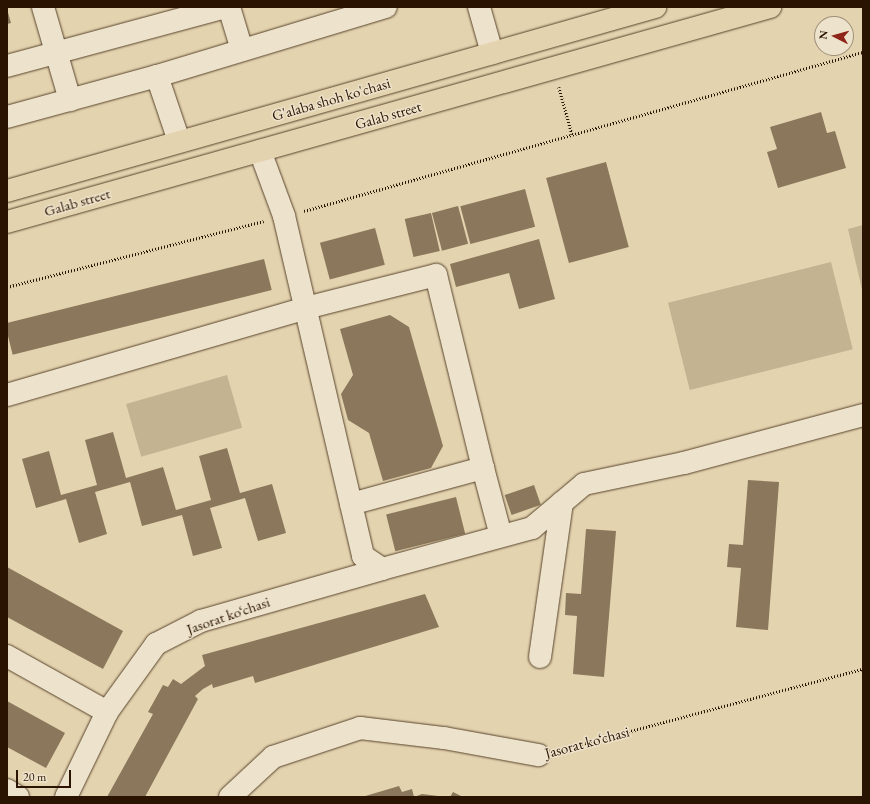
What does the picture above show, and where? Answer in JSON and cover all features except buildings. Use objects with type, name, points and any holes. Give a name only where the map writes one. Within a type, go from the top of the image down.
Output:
[{"type":"main road","name":"G'alaba shoh ko'chasi","points":[[7,191],[655,7]]},
{"type":"main road","name":"Galab street","points":[[7,222],[770,7]]},
{"type":"street","points":[[43,7],[70,100]]},
{"type":"street","points":[[7,66],[225,7]]},
{"type":"street","points":[[229,7],[242,50]]},
{"type":"street","points":[[7,117],[157,76],[386,7]]},
{"type":"street","points":[[479,7],[492,54]]},
{"type":"street","points":[[157,76],[179,142]]},
{"type":"street","points":[[260,151],[284,216],[363,556],[382,569]]},
{"type":"street","points":[[7,395],[306,308],[436,275],[501,536]]},
{"type":"street","name":"Jasorat ko‘chasi","points":[[66,797],[107,712],[156,644],[201,621],[532,528],[584,484],[684,463],[863,416]]},
{"type":"street","points":[[351,504],[483,468]]},
{"type":"street","points":[[540,657],[562,503]]},
{"type":"street","points":[[7,656],[107,712]]},
{"type":"street","name":"Jasorat ko‘chasi","points":[[230,797],[273,757],[360,728],[444,738],[538,756]]},
{"type":"street","points":[[7,790],[18,797]]},
{"type":"path","points":[[7,287],[284,216],[863,52]]},
{"type":"path","points":[[554,68],[572,134]]},
{"type":"path","name":"Jasorat ko‘chasi","points":[[538,756],[863,669]]},
{"type":"shaded area","points":[[863,225],[863,294],[848,229]]},
{"type":"shaded area","points":[[831,262],[853,349],[690,390],[668,303]]},
{"type":"shaded area","points":[[227,375],[242,428],[141,457],[126,404]]}]
